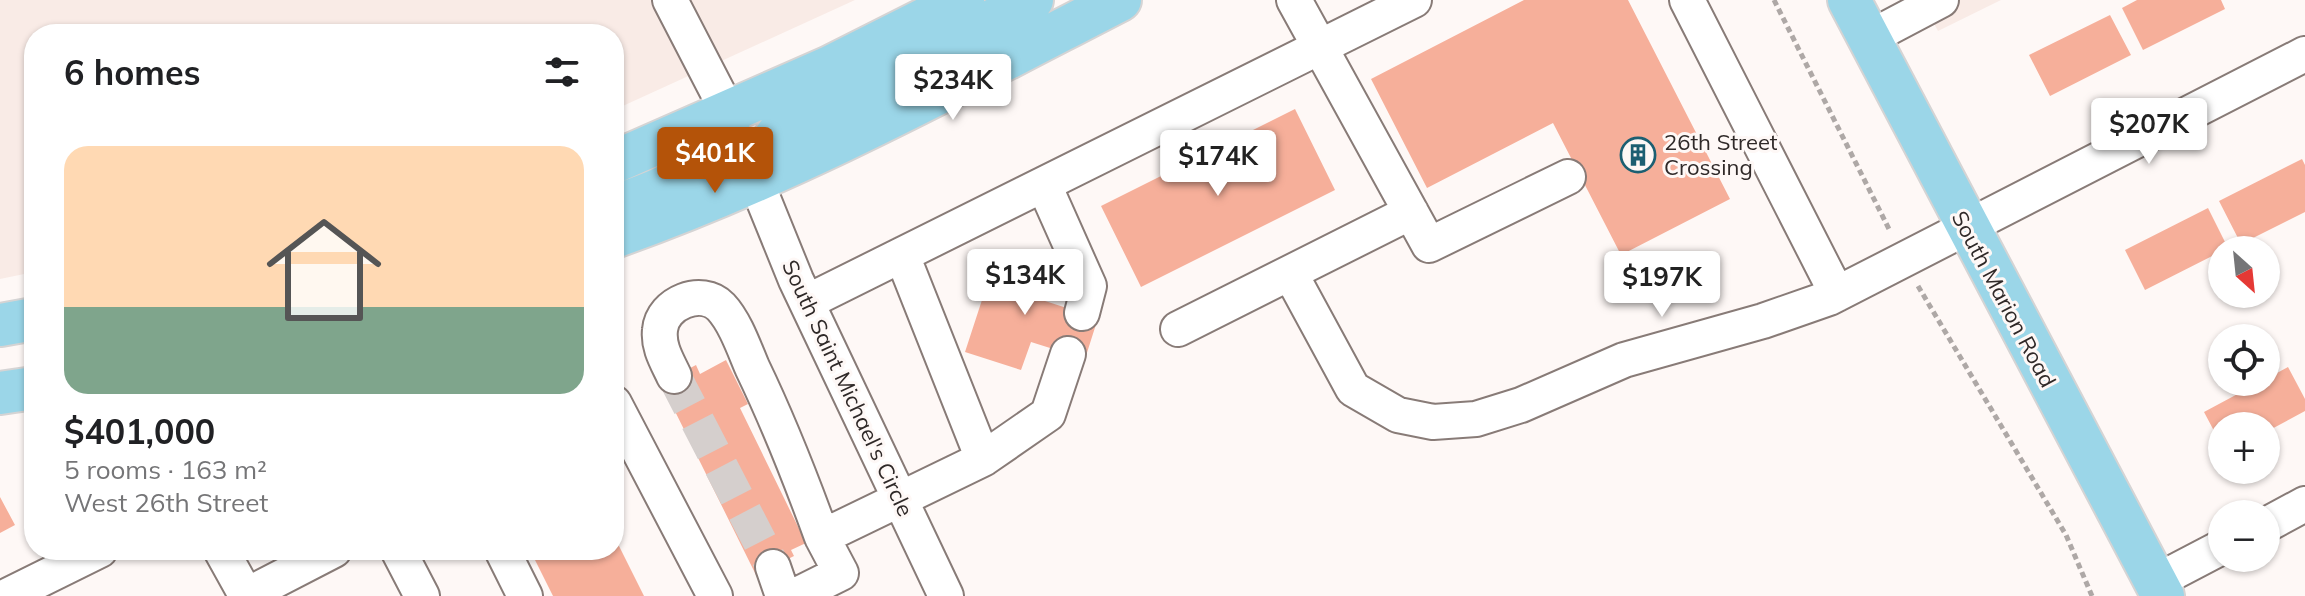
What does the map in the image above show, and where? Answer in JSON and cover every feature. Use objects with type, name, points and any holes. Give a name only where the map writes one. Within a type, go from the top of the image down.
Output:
[{"type":"main road","points":[[624,158],[729,114],[963,0]]},
{"type":"main road","points":[[755,179],[765,152],[779,132],[1032,0]]},
{"type":"main road","points":[[624,233],[755,179],[953,85],[1120,0]]},
{"type":"main road","name":"South Marion Road","points":[[1849,0],[2159,589]]},
{"type":"main road","points":[[624,202],[668,185],[701,165],[722,144],[729,126],[729,114]]},
{"type":"main road","points":[[0,325],[24,321]]},
{"type":"main road","points":[[0,393],[24,389]]},
{"type":"street","points":[[670,0],[729,114]]},
{"type":"street","points":[[1294,0],[1429,245],[1568,177]]},
{"type":"street","points":[[807,302],[1414,0]]},
{"type":"street","points":[[1687,0],[1837,294]]},
{"type":"street","points":[[1869,38],[1941,0]]},
{"type":"street","points":[[1290,273],[1353,389],[1398,415],[1433,422],[1476,419],[1521,405],[1624,360],[1763,321],[1837,294],[2305,54]]},
{"type":"street","name":"South Saint Michael's Circle","points":[[755,179],[807,302],[946,596]]},
{"type":"street","points":[[1044,185],[1089,286],[1082,313]]},
{"type":"street","points":[[1178,329],[1411,212]]},
{"type":"street","points":[[902,255],[983,459]]},
{"type":"street","points":[[674,376],[662,352],[660,328],[668,310],[688,299],[705,297],[720,306],[739,338],[787,440],[822,537],[841,573],[795,596]]},
{"type":"street","points":[[822,537],[983,459],[1048,414],[1068,354]]},
{"type":"street","points":[[624,422],[715,596]]},
{"type":"street","points":[[2280,517],[2305,504]]},
{"type":"street","points":[[2159,589],[2208,556]]},
{"type":"street","points":[[7,596],[80,560]]},
{"type":"street","points":[[226,560],[245,596],[315,560]]},
{"type":"street","points":[[403,560],[422,596]]},
{"type":"street","points":[[507,560],[525,596]]},
{"type":"path","points":[[1774,0],[1904,260],[2066,535],[2092,596]]},
{"type":"shaded area","points":[[0,0],[855,0],[624,105],[624,24],[24,24],[24,274],[0,279]]},
{"type":"shaded area","points":[[1921,0],[2001,0],[1938,31]]},
{"type":"building","name":"26th Street Crossing","points":[[1524,0],[1628,0],[1730,199],[1621,255],[1553,123],[1427,188],[1371,79]]},
{"type":"building","points":[[2137,0],[2221,0],[2225,9],[2143,50],[2122,8]]},
{"type":"building","points":[[2110,15],[2131,55],[2050,96],[2029,55]]},
{"type":"building","points":[[1295,109],[1335,190],[1141,287],[1101,206]]},
{"type":"building","points":[[2302,159],[2305,165],[2305,212],[2257,236],[2237,236],[2219,201]]},
{"type":"building","points":[[2208,208],[2222,236],[2208,236],[2208,258],[2145,290],[2125,250]]},
{"type":"building","points":[[997,254],[1055,273],[1045,301],[1098,318],[1085,359],[1031,342],[1021,370],[965,352]]},
{"type":"building","points":[[726,360],[748,404],[740,408],[806,543],[791,550],[794,556],[756,575],[661,383],[696,365],[700,374]]},
{"type":"building","points":[[2288,367],[2305,399],[2305,411],[2280,424],[2280,412],[2208,412],[2208,420],[2204,412],[2234,396],[2280,396],[2280,371]]},
{"type":"building","points":[[0,497],[15,525],[0,533]]},
{"type":"building","points":[[624,556],[644,596],[553,596],[535,560],[624,560]]},
{"type":"tunnel","points":[[674,376],[773,567]]},
{"type":"place","name":"26th Street Crossing","points":[[1638,155]]}]
